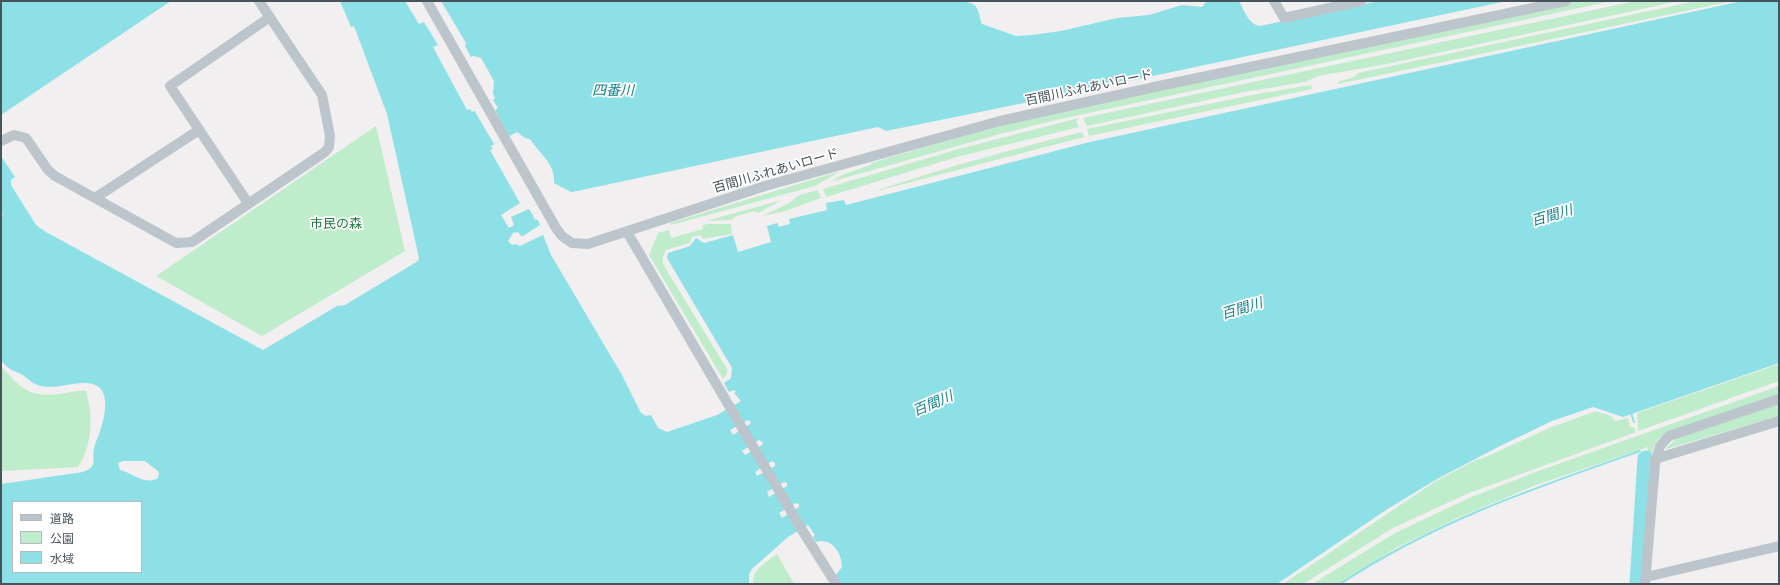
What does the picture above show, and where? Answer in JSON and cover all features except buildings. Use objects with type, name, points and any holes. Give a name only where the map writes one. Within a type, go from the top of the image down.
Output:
[{"type":"street","points":[[1,141],[14,135],[26,138],[52,174],[176,243],[184,244],[192,242],[326,152],[330,142],[322,95],[259,1]]},
{"type":"street","name":"百間川ふれあいロード","points":[[427,1],[556,228],[567,240],[577,244],[588,244],[627,232],[680,212],[765,186],[1007,119],[1536,4],[1566,1]]},
{"type":"street","points":[[1274,1],[1284,18],[1361,1]]},
{"type":"street","points":[[248,203],[170,86],[270,18]]},
{"type":"street","points":[[95,198],[199,130]]},
{"type":"street","points":[[627,232],[802,530],[836,584]]},
{"type":"street","points":[[1779,399],[1669,436],[1660,446],[1655,459],[1646,581],[1779,546]]},
{"type":"street","points":[[1655,459],[1779,421]]},
{"type":"green space","points":[[1578,1],[1612,1],[1056,120],[1000,134],[830,182],[844,174],[871,165],[871,163],[1031,116]]},
{"type":"green space","points":[[1636,1],[1679,1],[1387,64],[1318,76],[1305,82],[1244,92],[1087,126],[1083,118]]},
{"type":"green space","points":[[1696,1],[1733,1],[1338,84],[1338,82],[1354,77],[1358,73]]},
{"type":"green space","points":[[1311,85],[1312,89],[1089,136],[1087,129],[1252,95]]},
{"type":"green space","points":[[1079,118],[1076,121],[1079,127],[957,157],[826,197],[823,189],[955,150]]},
{"type":"green space","name":"市民の森","points":[[376,126],[405,251],[262,336],[156,276]]},
{"type":"green space","points":[[1082,132],[1084,137],[873,192],[977,159]]},
{"type":"green space","points":[[841,171],[815,186],[671,225],[670,223]]},
{"type":"green space","points":[[818,190],[821,198],[785,211],[763,216],[791,202],[799,195]]},
{"type":"green space","points":[[782,200],[758,213],[754,211],[737,216],[731,220],[706,221]]},
{"type":"green space","points":[[707,224],[731,224],[732,234],[703,239],[701,235],[692,237],[690,243],[666,250],[663,257],[663,264],[727,369],[727,374],[723,379],[649,255],[658,233],[669,230],[671,238],[703,229],[702,226]]},
{"type":"green space","points":[[1779,364],[1779,381],[1638,431],[1637,414],[1640,412]]},
{"type":"green space","points":[[1,366],[15,381],[28,391],[44,395],[53,395],[86,391],[90,410],[89,440],[87,449],[78,467],[1,471]]},
{"type":"green space","points":[[1779,386],[1779,394],[1669,432],[1656,442],[1652,454],[1648,455],[1648,447],[1536,485],[1455,519],[1396,548],[1340,584],[1312,584],[1395,533],[1469,498],[1541,470]]},
{"type":"green space","points":[[1779,402],[1779,416],[1667,449],[1666,448],[1677,438]]},
{"type":"green space","points":[[1596,411],[1611,416],[1615,421],[1628,418],[1630,427],[1634,427],[1636,432],[1469,493],[1393,528],[1303,584],[1283,584],[1436,481],[1476,460],[1486,457],[1549,428]]},
{"type":"green space","points":[[777,554],[794,584],[754,584],[754,575],[760,567]]},
{"type":"water","points":[[1,1],[171,1],[1,115]]},
{"type":"water","points":[[340,1],[405,1],[419,24],[424,22],[438,45],[433,47],[467,110],[470,109],[472,112],[495,99],[493,93],[494,81],[481,58],[471,57],[465,46],[466,43],[441,1],[960,1],[971,3],[976,7],[982,24],[1016,36],[1061,31],[1117,18],[1149,15],[1182,5],[1202,7],[1207,1],[1239,1],[1250,20],[1256,25],[1260,26],[1378,1],[1507,1],[886,131],[878,127],[571,192],[554,183],[554,176],[549,164],[530,139],[525,138],[517,132],[491,146],[493,149],[490,150],[520,203],[501,215],[509,228],[514,225],[511,217],[529,209],[534,219],[538,220],[540,225],[523,236],[521,236],[518,232],[513,233],[508,241],[512,245],[516,244],[520,246],[543,235],[551,255],[622,375],[641,413],[646,416],[651,415],[658,428],[667,432],[717,415],[741,401],[734,393],[736,392],[734,390],[729,392],[724,383],[731,378],[732,368],[667,258],[668,253],[690,246],[696,238],[704,243],[733,235],[738,252],[771,242],[767,226],[777,223],[779,227],[790,224],[789,219],[827,210],[826,203],[844,200],[846,205],[1090,142],[1742,1],[1779,1],[1779,363],[1623,417],[1593,407],[1552,421],[1437,479],[1386,510],[1277,584],[840,584],[835,576],[842,567],[838,552],[831,544],[821,541],[816,542],[813,537],[815,535],[808,525],[788,537],[752,569],[749,574],[749,584],[1,584],[1,484],[88,470],[94,462],[95,445],[104,418],[105,398],[101,390],[95,385],[79,383],[47,387],[38,385],[5,365],[1,360],[1,218],[3,215],[1,213],[1,156],[15,177],[11,180],[11,185],[36,225],[46,232],[263,350],[337,306],[345,305],[418,261],[419,258],[387,114],[354,26],[351,27]],"holes":[[[748,420],[751,422],[750,424],[733,435],[730,430]],[[759,440],[763,442],[762,445],[745,455],[742,451]],[[123,461],[145,461],[159,472],[158,478],[149,481],[144,480],[120,470],[118,463]],[[772,461],[775,463],[775,466],[757,476],[755,472]],[[784,482],[787,483],[787,486],[769,497],[767,492]],[[796,503],[799,504],[799,507],[782,518],[779,513]]]},
{"type":"pier","points":[[493,100],[498,108],[495,110],[509,136],[494,144],[474,110]]},
{"type":"waterway","points":[[1631,413],[1634,422]]},
{"type":"waterway","points":[[1340,584],[1412,542],[1449,524],[1523,493],[1640,451]]},
{"type":"waterway","points":[[1644,452],[1647,457]]},
{"type":"waterway","points":[[1636,584],[1644,458],[1646,457]]},
{"type":"water label","name":"四番川","points":[[613,91]]},
{"type":"water label","name":"百間川","points":[[1552,216]]},
{"type":"water label","name":"百間川","points":[[1242,309]]},
{"type":"water label","name":"百間川","points":[[933,404]]}]
